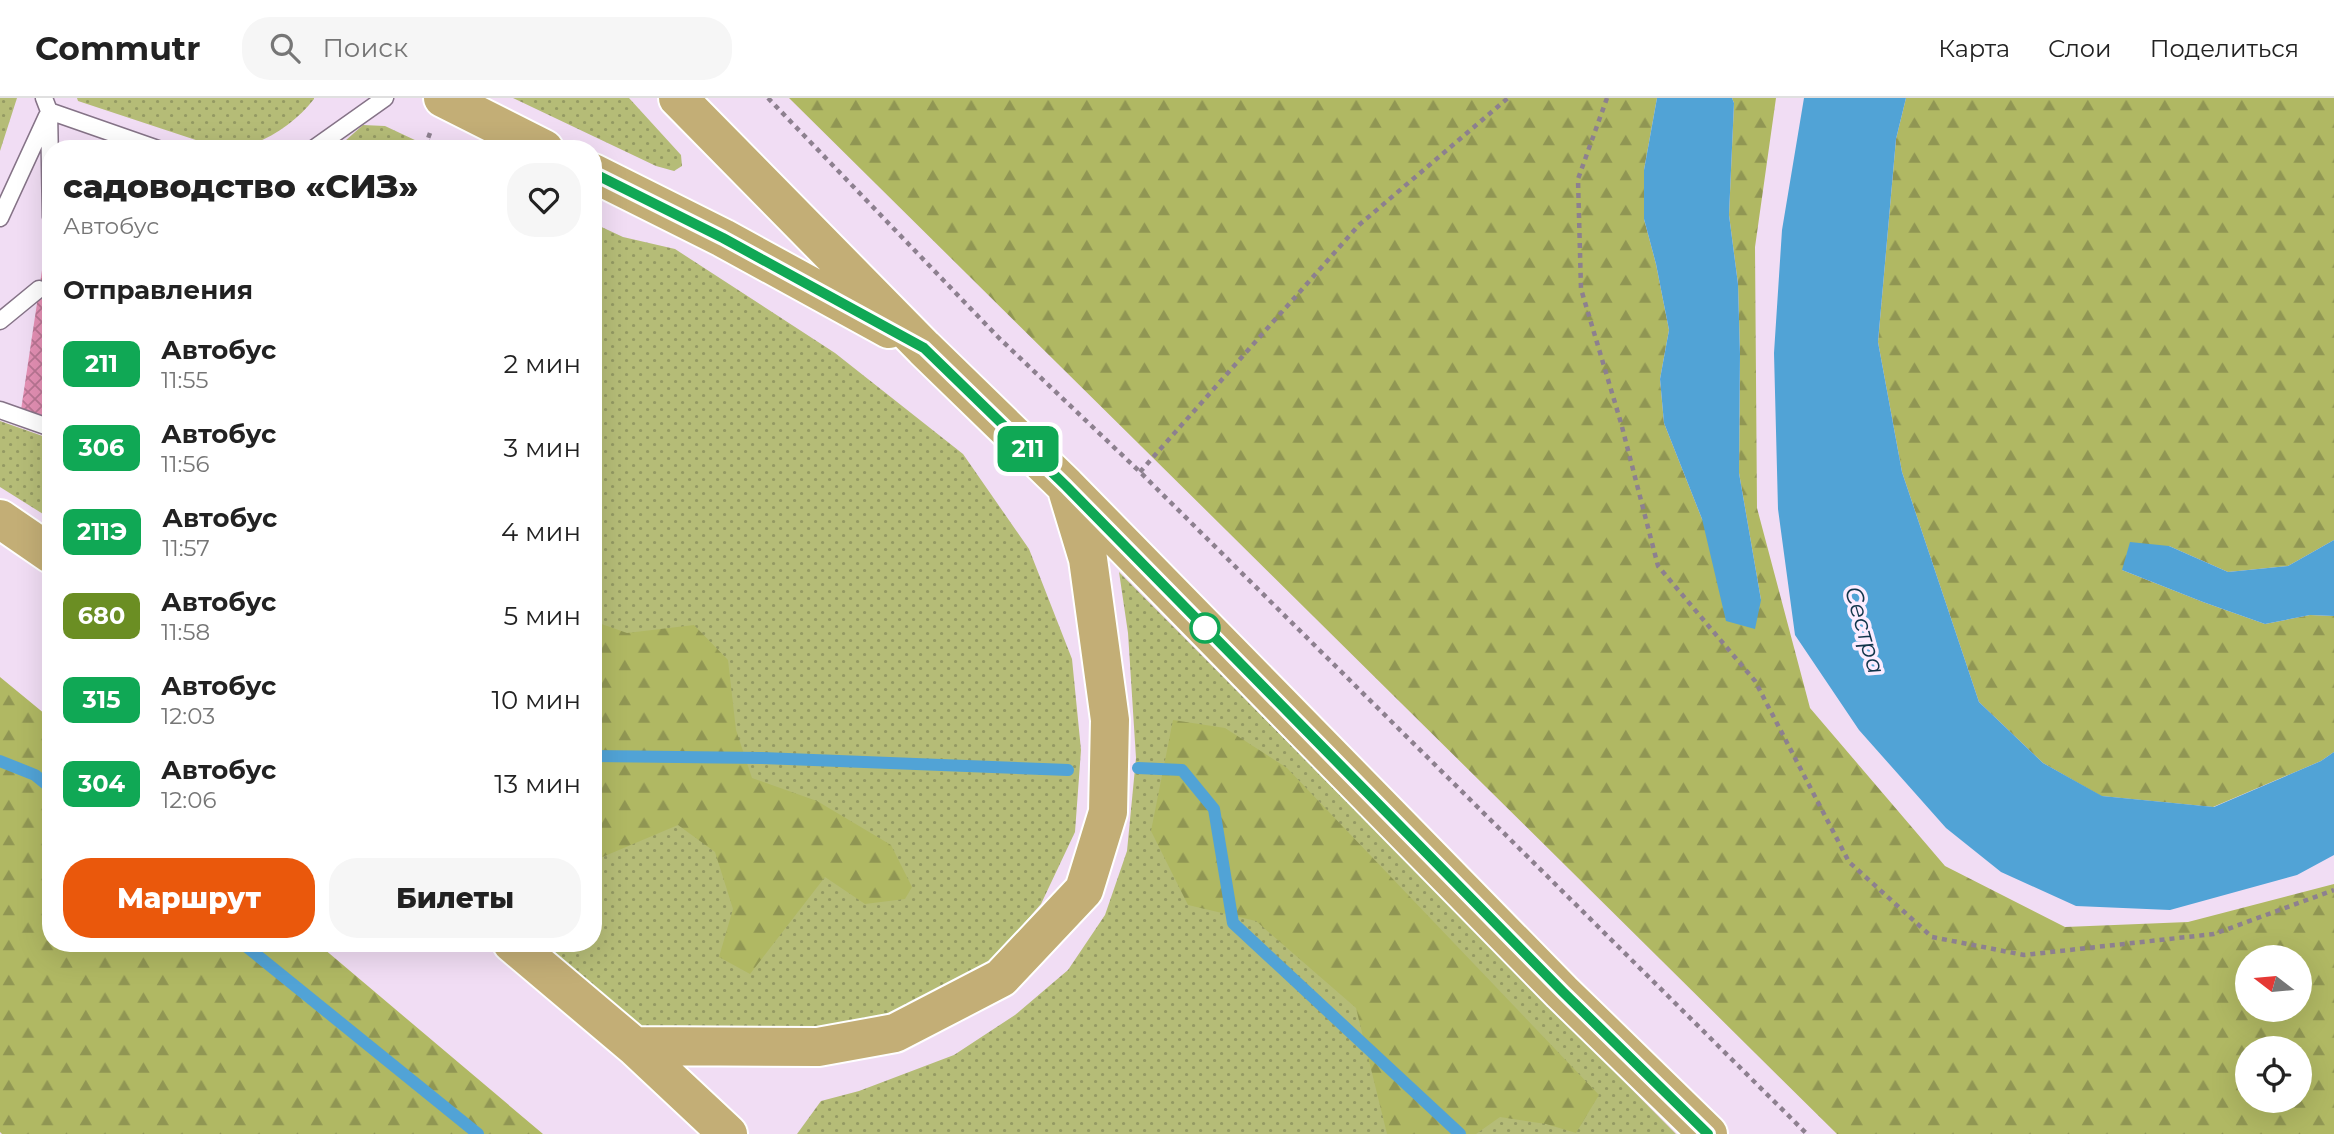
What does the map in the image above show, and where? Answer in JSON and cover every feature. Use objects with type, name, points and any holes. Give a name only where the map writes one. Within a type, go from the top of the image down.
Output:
[{"type":"highway","points":[[443,98],[526,140]]},
{"type":"highway","points":[[678,98],[924,348],[1066,486],[1563,992],[1708,1134]]},
{"type":"highway","points":[[602,178],[723,238],[924,348]]},
{"type":"highway","points":[[634,1046],[818,1047],[895,1033],[1001,978],[1084,890],[1108,812],[1110,720],[1088,559],[1066,486]]},
{"type":"highway","points":[[0,519],[42,548]]},
{"type":"highway","points":[[523,952],[634,1046],[728,1134]]},
{"type":"lane","points":[[326,140],[385,98]]},
{"type":"lane","points":[[46,104],[136,140]]},
{"type":"lane","points":[[46,104],[48,140]]},
{"type":"lane","points":[[0,218],[46,104]]},
{"type":"lane","points":[[0,321],[39,289]]},
{"type":"lane","points":[[0,410],[42,425]]},
{"type":"path","points":[[768,98],[999,338],[1140,472],[1807,1134]]},
{"type":"path","points":[[1140,472],[1359,225],[1508,98]]},
{"type":"path","points":[[1607,98],[1578,179],[1581,289],[1621,423],[1658,566],[1755,681],[1849,862],[1932,937],[2024,955],[2214,934],[2334,890]]},
{"type":"green space","points":[[0,98],[17,98],[0,151]]},
{"type":"green space","points":[[77,98],[314,98],[285,127],[262,140],[196,140],[78,101]]},
{"type":"green space","points":[[513,98],[629,98],[681,155],[682,166],[674,171],[656,166]]},
{"type":"green space","points":[[789,98],[1657,98],[1644,170],[1644,219],[1669,330],[1660,379],[1664,423],[1702,519],[1761,600],[1739,473],[1738,284],[1729,215],[1734,103],[1732,98],[1776,98],[1755,247],[1757,508],[1810,708],[1945,866],[2065,927],[2188,922],[2334,884],[2334,1134],[1837,1134]]},
{"type":"green space","points":[[1906,98],[2334,98],[2334,540],[2288,566],[2228,572],[2169,546],[2122,570],[2265,624],[2310,615],[2334,616],[2334,752],[2321,761],[2213,807],[2101,796],[2043,763],[1979,702],[1902,472],[1878,342],[1896,139]]},
{"type":"green space","points":[[363,125],[385,126],[415,140],[346,140]]},
{"type":"green space","points":[[602,227],[623,237],[675,249],[835,353],[963,454],[1029,549],[1072,659],[1081,750],[1075,832],[1041,904],[993,959],[940,995],[855,1026],[660,1045],[552,952],[602,952]]},
{"type":"green space","points":[[0,421],[42,436],[42,513],[0,487]]},
{"type":"green space","points":[[1119,572],[1676,1134],[797,1134],[821,1101],[859,1091],[954,1055],[1015,1015],[1068,970],[1105,915],[1127,851],[1136,758],[1128,633]]},
{"type":"green space","points":[[602,624],[627,633],[694,625],[728,660],[736,730],[752,778],[817,801],[891,845],[912,887],[905,899],[865,904],[825,877],[750,974],[719,957],[733,909],[715,852],[678,825],[602,857]]},
{"type":"green space","points":[[0,677],[42,712],[42,952],[328,952],[543,1134],[2,1134]]},
{"type":"green space","points":[[1173,720],[1225,728],[1287,768],[1599,1095],[1576,1133],[1546,1124],[1500,1117],[1476,1134],[1387,1134],[1356,1008],[1256,921],[1188,905],[1151,831]]},
{"type":"water","points":[[1657,98],[1732,98],[1734,103],[1729,215],[1738,284],[1739,473],[1761,600],[1755,629],[1726,621],[1702,519],[1664,423],[1660,379],[1669,330],[1644,219],[1644,170]]},
{"type":"water","name":"Сестра","points":[[1804,98],[1906,98],[1896,139],[1878,342],[1902,472],[1979,702],[2043,763],[2102,796],[2214,807],[2321,761],[2334,752],[2334,855],[2297,875],[2170,910],[2076,906],[2001,872],[1946,828],[1859,730],[1795,635],[1778,509],[1774,353],[1782,230]]},
{"type":"water","points":[[2334,540],[2334,616],[2310,615],[2265,624],[2122,570],[2130,542],[2169,546],[2228,572],[2288,566]]},
{"type":"building","points":[[42,270],[42,418],[21,410]]},
{"type":"waterway","points":[[602,756],[762,758],[1068,770]]},
{"type":"waterway","points":[[0,761],[35,775],[42,781]]},
{"type":"waterway","points":[[1138,768],[1182,770],[1214,809],[1233,923],[1460,1134]]},
{"type":"waterway","points":[[253,952],[478,1134]]},
{"type":"bus line","name":"211","points":[[602,178],[723,238],[924,348],[1066,486],[1563,992],[1708,1134]]}]
